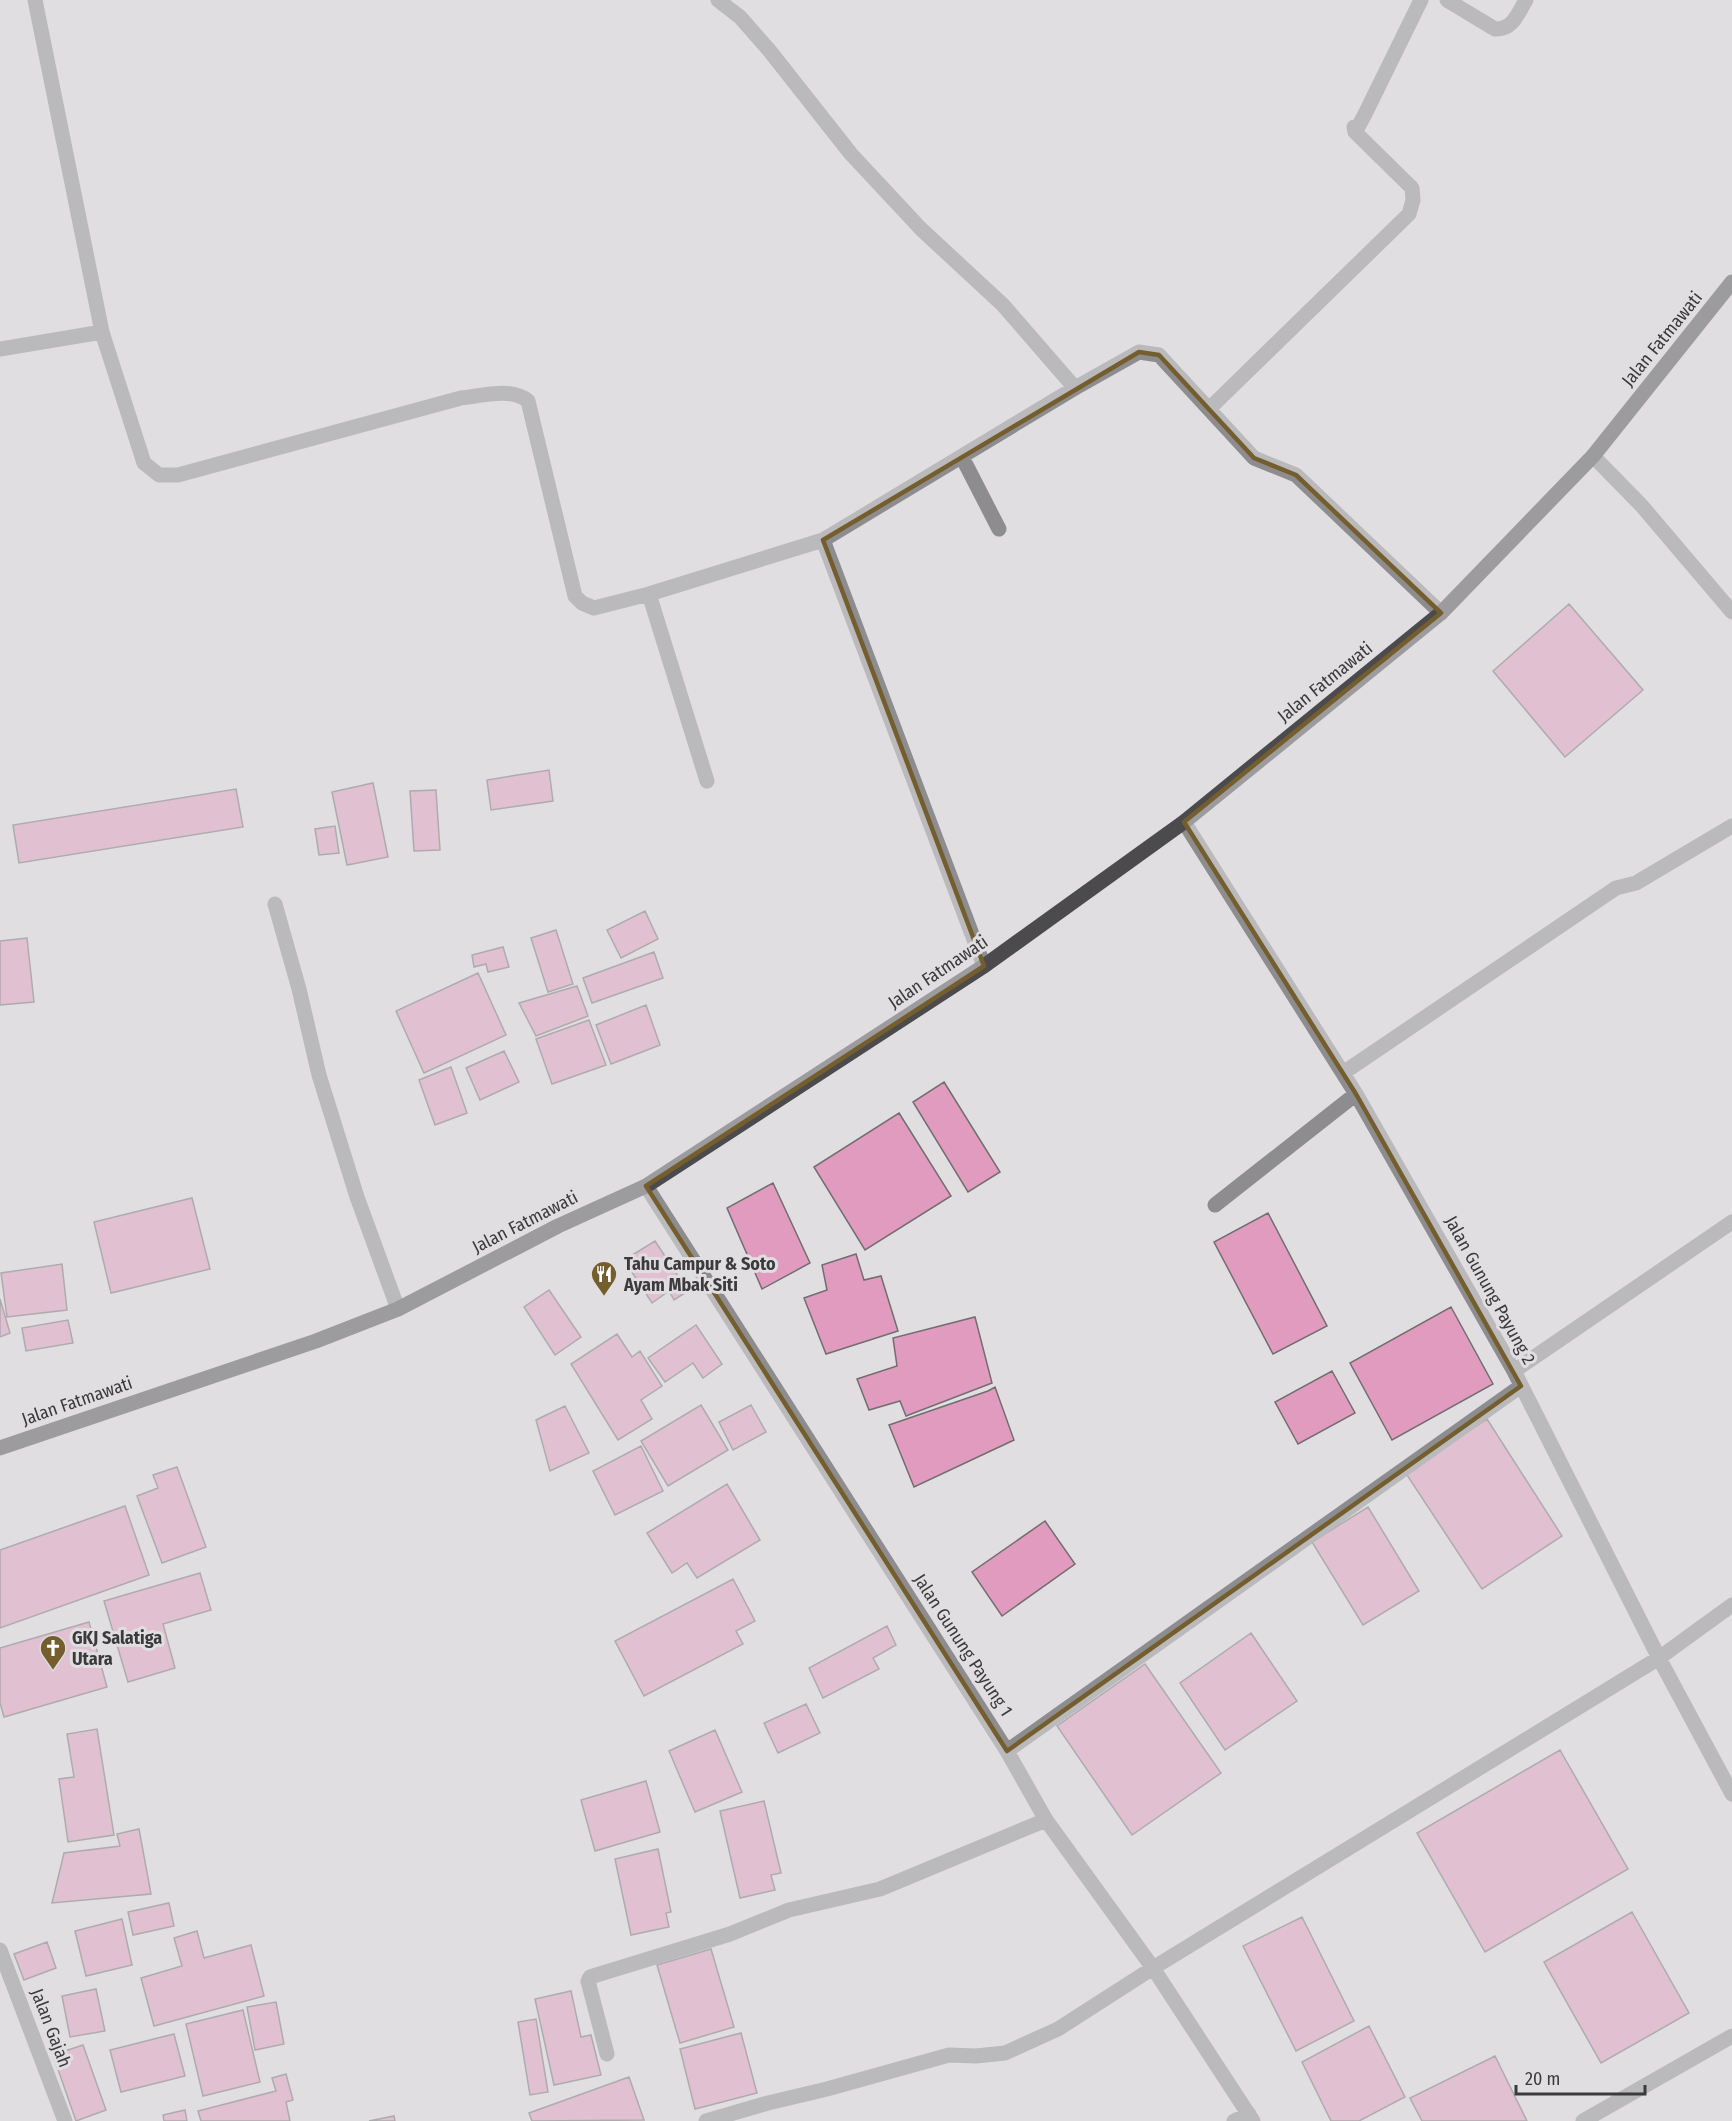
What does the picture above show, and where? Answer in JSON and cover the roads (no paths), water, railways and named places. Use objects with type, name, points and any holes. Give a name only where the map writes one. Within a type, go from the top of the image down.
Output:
[{"type":"main road","name":"Jalan Fatmawati","points":[[0,1448],[316,1341],[398,1309],[558,1226],[646,1186],[984,966],[1184,822],[1441,613],[1593,456],[1732,282]]},
{"type":"street","points":[[35,0],[102,332],[144,463],[159,475],[178,475],[461,398],[494,394],[521,395],[528,400],[575,596],[582,603],[594,608],[649,594],[823,540],[1075,388],[1139,352],[1148,352],[1159,355],[1254,458],[1296,475],[1441,613]]},
{"type":"street","points":[[718,0],[740,17],[769,50],[851,154],[921,229],[1003,305],[1075,388]]},
{"type":"street","points":[[1209,409],[1409,214],[1413,200],[1412,188],[1355,132],[1354,127],[1357,129],[1366,112],[1421,0]]},
{"type":"street","points":[[1447,0],[1495,29],[1506,28],[1513,22],[1526,0]]},
{"type":"street","points":[[0,349],[102,332]]},
{"type":"street","points":[[1593,456],[1641,505],[1732,612]]},
{"type":"street","points":[[962,457],[999,529]]},
{"type":"street","points":[[823,540],[984,966]]},
{"type":"street","points":[[649,594],[706,781]]},
{"type":"street","name":"Jalan Gunung Payung 2","points":[[1184,822],[1356,1094],[1514,1371],[1659,1658],[1732,1794]]},
{"type":"street","points":[[1343,1073],[1616,888],[1636,883],[1732,826]]},
{"type":"street","points":[[275,904],[319,1075],[357,1197],[398,1309]]},
{"type":"street","points":[[1215,1205],[1356,1094]]},
{"type":"street","name":"Jalan Gunung Payung 1","points":[[646,1186],[1007,1751],[1046,1820],[1153,1968],[1251,2118]]},
{"type":"street","points":[[1514,1371],[1732,1222]]},
{"type":"street","points":[[1007,1751],[1521,1386]]},
{"type":"street","points":[[706,2121],[949,2055],[976,2056],[1005,2053],[1058,2029],[1153,1968],[1659,1658],[1732,1605]]},
{"type":"street","points":[[607,2054],[588,1981],[591,1977],[730,1934],[789,1910],[880,1889],[1046,1820]]},
{"type":"street","name":"Jalan Gajah","points":[[0,1950],[65,2121]]},
{"type":"street","points":[[1583,2121],[1732,2036]]},
{"type":"street","points":[[1234,2121],[1251,2118]]},
{"type":"place","name":"Tahu Campur & Soto Ayam Mbak Siti","points":[[604,1297]]},
{"type":"place","name":"GKJ Salatiga Utara","points":[[53,1671]]}]
